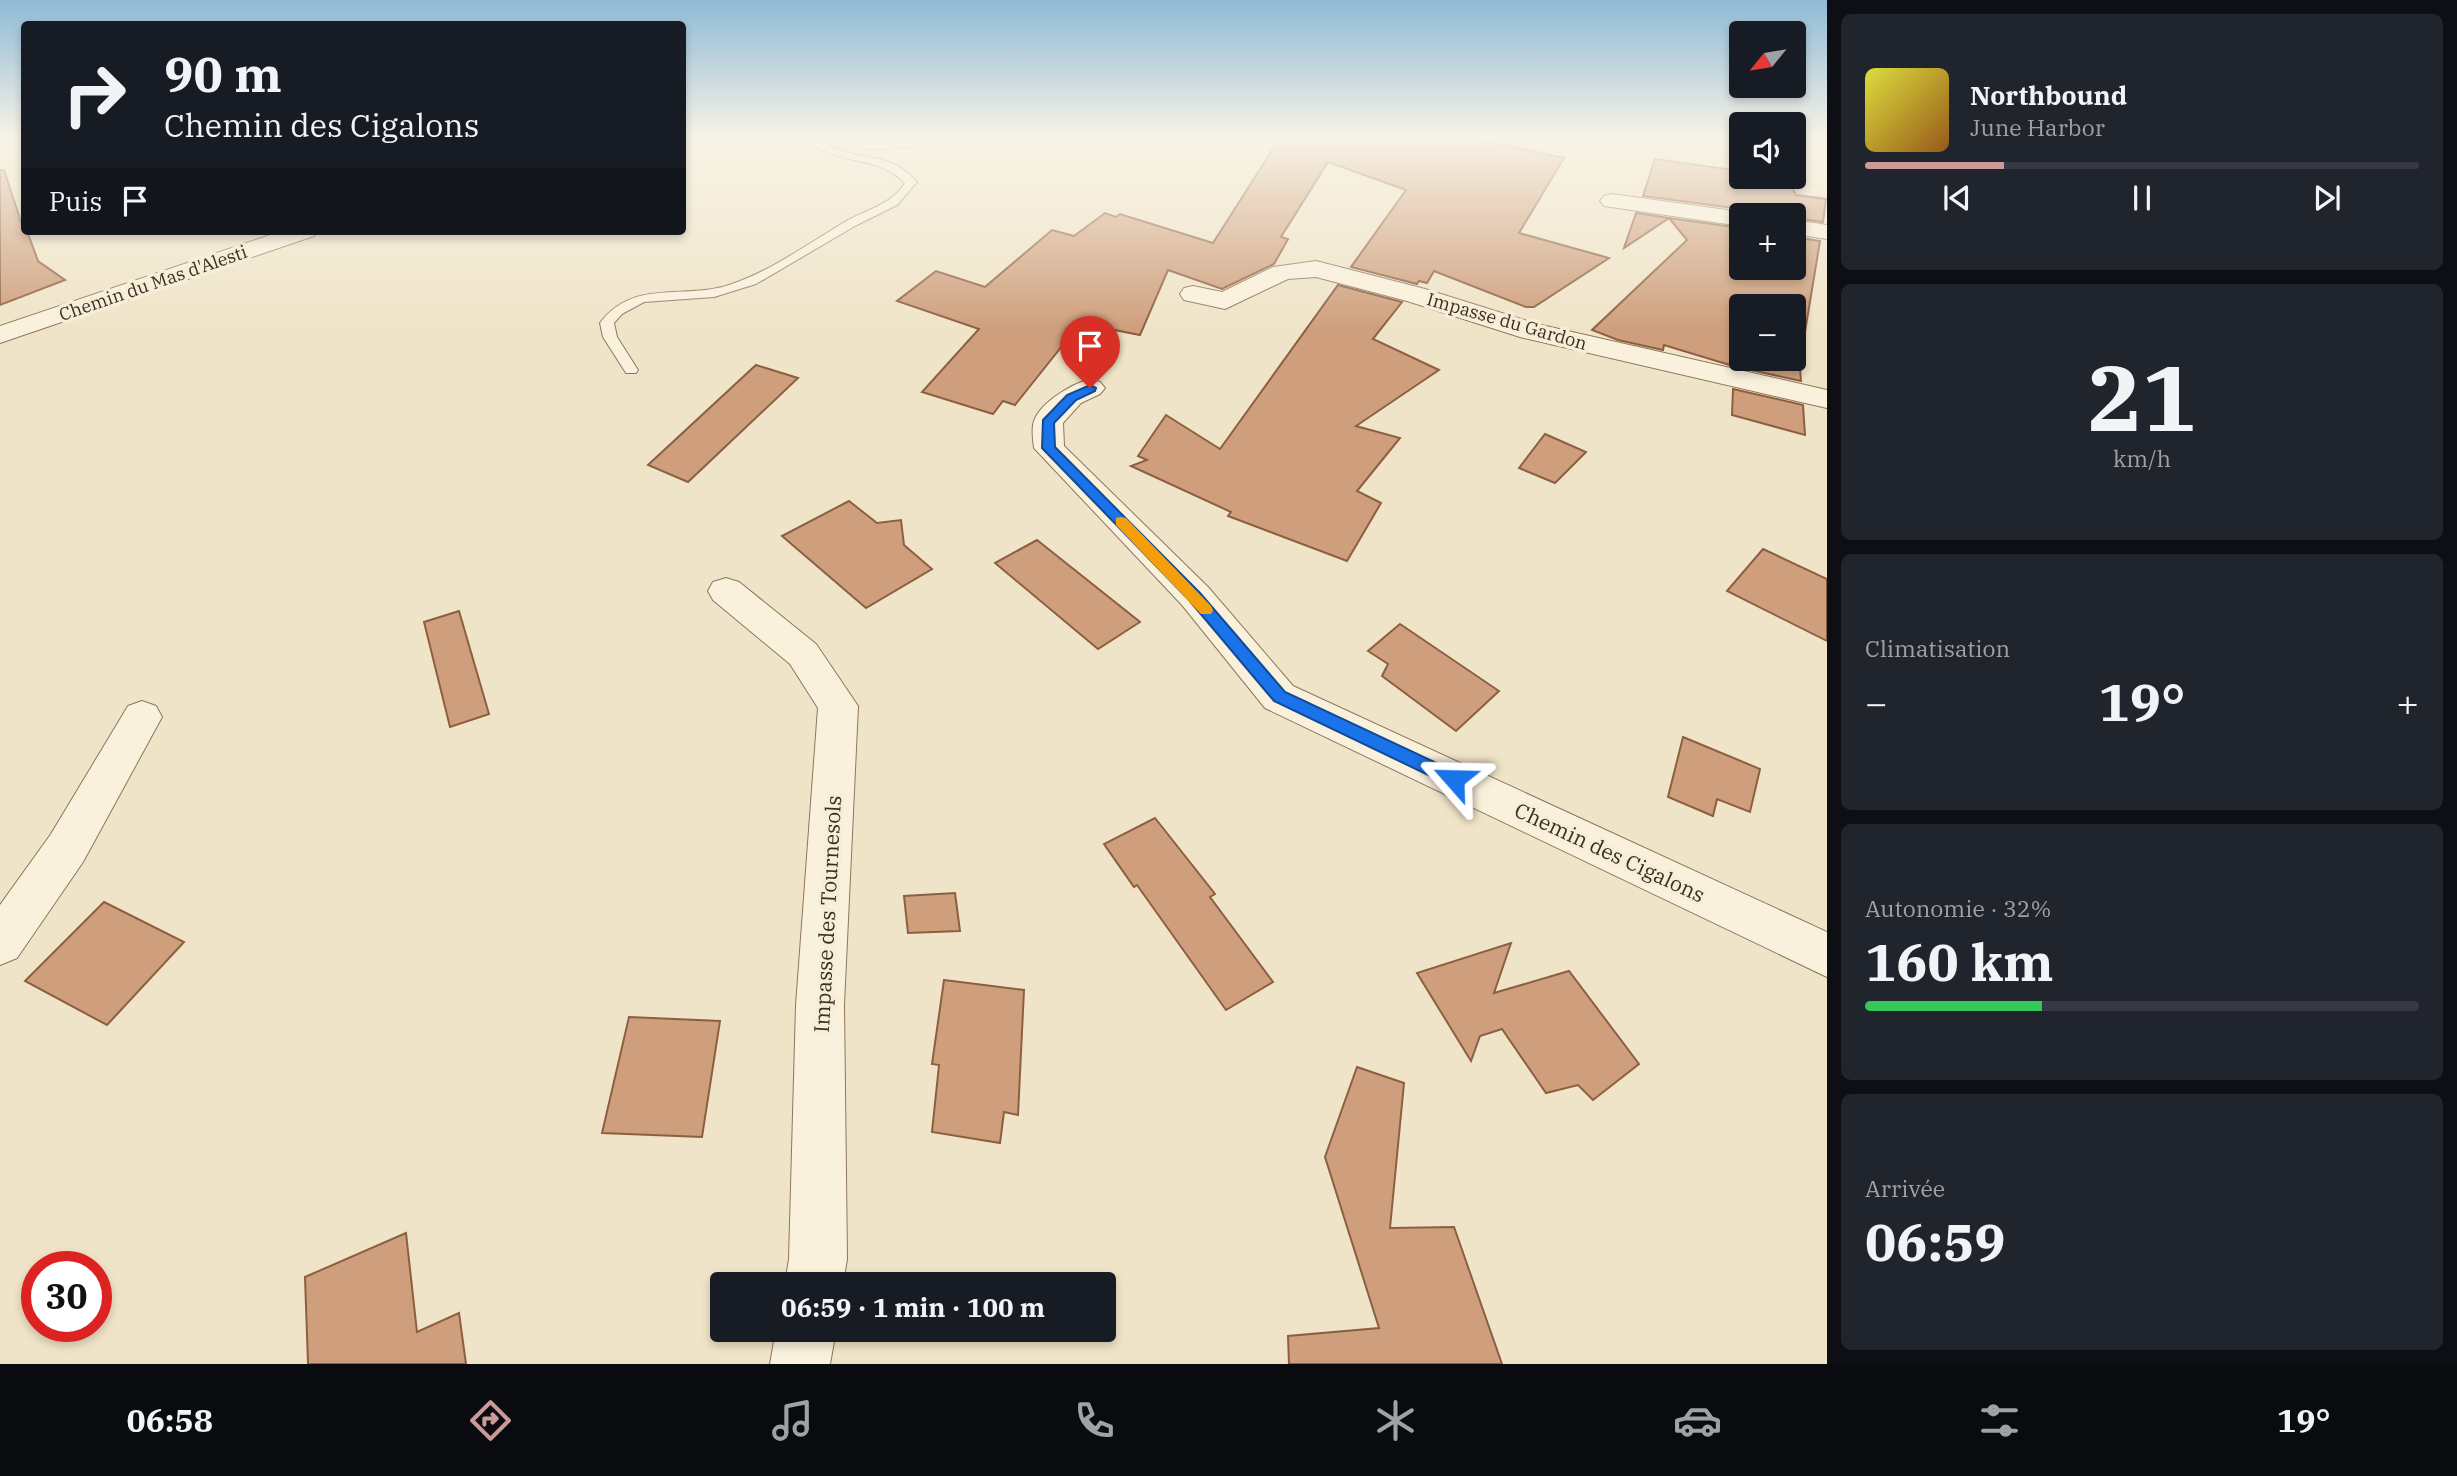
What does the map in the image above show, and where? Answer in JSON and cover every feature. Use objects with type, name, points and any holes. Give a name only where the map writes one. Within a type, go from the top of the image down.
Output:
[{"type":"street","points":[[1617,202],[1729,217]]},
{"type":"street","points":[[1806,229],[1827,232]]},
{"type":"street","name":"Chemin du Mas d'Alesti","points":[[0,335],[294,235]]},
{"type":"street","name":"Impasse du Gardon","points":[[1193,293],[1225,301],[1282,272],[1316,269],[1416,295],[1530,331],[1827,399]]},
{"type":"street","name":"Chemin des Cigalons","points":[[1090,388],[1071,397],[1048,422],[1049,448],[1195,596],[1279,697],[1827,954]]},
{"type":"street","name":"Impasse des Tournesols","points":[[726,591],[803,654],[838,706],[820,1006],[816,1272]]},
{"type":"street","points":[[0,943],[67,848],[142,717]]},
{"type":"street","points":[[800,1364],[804,1342]]},
{"type":"lane","points":[[631,370],[610,337],[607,323],[617,308],[636,299],[715,293],[774,273],[850,224],[892,202]]},
{"type":"building","points":[[0,202],[14,202],[21,222],[21,235],[28,235],[38,261],[65,280],[0,305]]},
{"type":"building","points":[[1239,202],[1303,202],[1281,237],[1288,239],[1274,264],[1222,289],[1168,270],[1140,335],[1094,326],[1090,334],[1074,331],[1015,405],[1003,401],[993,414],[922,392],[979,329],[897,301],[936,271],[985,287],[1052,230],[1074,236],[1105,213],[1116,217],[1120,214],[1213,243]]},
{"type":"building","points":[[1398,202],[1538,202],[1519,233],[1609,258],[1534,307],[1526,307],[1434,271],[1427,283],[1419,281],[1417,284],[1351,267]]},
{"type":"building","points":[[1686,202],[1826,202],[1823,222],[1806,220],[1806,203],[1729,203],[1729,207]]},
{"type":"building","points":[[1636,213],[1669,218],[1624,248]]},
{"type":"building","points":[[1669,218],[1729,226],[1729,280],[1806,280],[1806,239],[1820,241],[1806,326],[1806,294],[1729,294],[1729,365],[1664,345],[1663,350],[1618,340],[1592,330],[1687,240]]},
{"type":"building","points":[[1338,285],[1402,302],[1373,339],[1439,370],[1356,426],[1400,438],[1357,491],[1381,503],[1347,561],[1228,516],[1231,512],[1131,466],[1147,460],[1138,456],[1166,415],[1220,449]]},
{"type":"building","points":[[756,365],[798,378],[688,482],[648,465]]},
{"type":"building","points":[[1756,371],[1800,371],[1801,381]]},
{"type":"building","points":[[1733,389],[1803,405],[1805,435],[1732,415]]},
{"type":"building","points":[[1545,434],[1586,452],[1555,483],[1519,468]]},
{"type":"building","points":[[849,501],[877,523],[901,520],[904,545],[932,569],[866,608],[782,536]]},
{"type":"building","points":[[1037,540],[1140,622],[1098,649],[995,563]]},
{"type":"building","points":[[1763,549],[1827,579],[1827,641],[1727,591]]},
{"type":"building","points":[[459,611],[489,714],[450,727],[424,622]]},
{"type":"building","points":[[1400,624],[1499,691],[1456,731],[1382,676],[1388,664],[1368,651]]},
{"type":"building","points":[[1683,737],[1760,769],[1750,812],[1717,799],[1713,816],[1668,797]]},
{"type":"building","points":[[1155,818],[1215,894],[1210,897],[1273,982],[1226,1010],[1137,885],[1134,887],[1104,844]]},
{"type":"building","points":[[955,893],[960,931],[908,933],[904,896]]},
{"type":"building","points":[[104,902],[184,942],[107,1025],[25,981]]},
{"type":"building","points":[[1511,943],[1494,993],[1569,971],[1639,1064],[1593,1100],[1578,1085],[1546,1093],[1502,1029],[1480,1036],[1471,1061],[1417,973]]},
{"type":"building","points":[[944,980],[1024,990],[1018,1115],[1004,1112],[1000,1143],[932,1132],[939,1065],[932,1064]]},
{"type":"building","points":[[629,1017],[720,1021],[702,1137],[602,1133]]},
{"type":"building","points":[[1357,1067],[1404,1083],[1390,1228],[1454,1227],[1502,1364],[1289,1364],[1288,1336],[1379,1328],[1325,1157]]},
{"type":"building","points":[[406,1233],[417,1332],[459,1313],[466,1364],[308,1364],[305,1277]]},
{"type":"slow traffic","points":[[1121,521],[1206,610]]},
{"type":"route","points":[[1090,388],[1071,397],[1048,422],[1049,448],[1195,596],[1279,697],[1454,779]]}]
